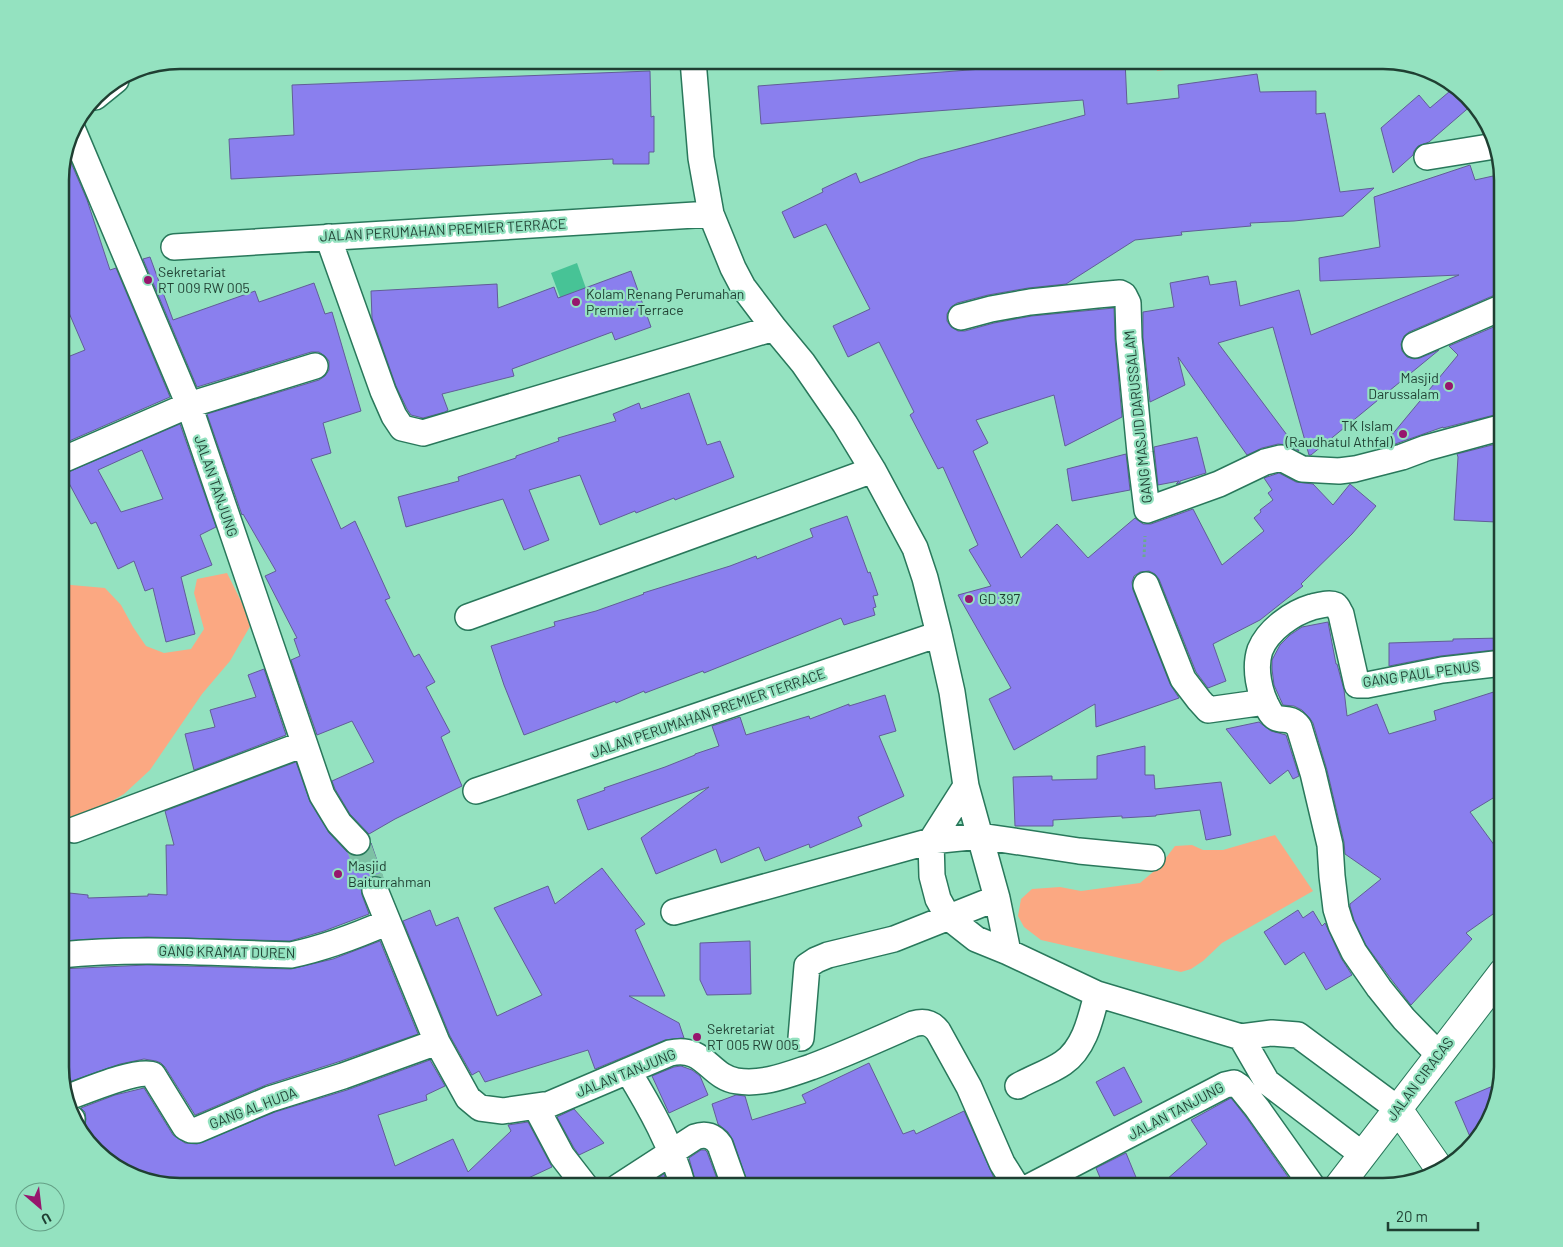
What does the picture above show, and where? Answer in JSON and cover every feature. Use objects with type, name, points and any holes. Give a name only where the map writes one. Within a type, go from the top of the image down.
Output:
[{"type":"street","points":[[694,69],[701,158],[711,214],[733,268],[743,287],[813,378],[845,424],[873,470],[915,548],[940,634],[952,692],[966,786],[997,898],[1008,952]]},
{"type":"street","name":"JALAN TANJUNG","points":[[77,139],[189,405],[322,795],[339,823],[357,842]]},
{"type":"street","points":[[1427,157],[1489,147]]},
{"type":"street","name":"JALAN PERUMAHAN PREMIER TERRACE","points":[[174,246],[711,214]]},
{"type":"street","points":[[328,237],[383,391],[394,416],[402,428],[423,433],[774,328]]},
{"type":"street","name":"GANG MASJID DARUSSALAM","points":[[961,317],[1030,302],[1096,295],[1124,295],[1128,303],[1129,338],[1147,510],[1219,484],[1265,462],[1281,458],[1302,469],[1339,471],[1402,457],[1426,448],[1494,429]]},
{"type":"street","points":[[1415,345],[1494,311]]},
{"type":"street","points":[[69,457],[189,405],[315,366]]},
{"type":"street","points":[[468,617],[873,470]]},
{"type":"street","points":[[1146,585],[1183,679],[1208,710],[1265,702],[1274,717],[1277,719],[1290,719],[1295,722],[1302,735],[1313,773],[1330,845],[1336,909],[1341,925],[1354,952],[1379,988],[1404,1019],[1439,1054]]},
{"type":"street","name":"GANG PAUL PENUS","points":[[1265,702],[1258,676],[1260,650],[1276,626],[1308,608],[1322,605],[1332,604],[1336,606],[1341,614],[1357,685],[1367,685],[1442,670],[1494,664]]},
{"type":"street","name":"JALAN PERUMAHAN PREMIER TERRACE","points":[[476,792],[940,634]]},
{"type":"street","points":[[74,830],[304,744]]},
{"type":"street","points":[[966,786],[931,841],[932,876],[938,899],[948,917],[976,939],[1098,994],[1241,1037],[1272,1033],[1298,1035],[1398,1109],[1437,1165]]},
{"type":"street","points":[[674,912],[931,841],[980,836],[1079,851],[1152,858]]},
{"type":"street","name":"JALAN TANJUNG","points":[[375,890],[437,1042],[468,1098],[480,1108],[503,1111],[536,1107],[556,1102],[670,1053],[684,1051],[698,1055],[728,1080],[755,1082],[785,1076],[830,1060],[921,1022],[934,1026],[938,1030],[969,1087],[1002,1163],[1011,1178]]},
{"type":"street","points":[[801,1038],[807,966],[828,955],[894,939],[997,898]]},
{"type":"street","name":"GANG KRAMAT DUREN","points":[[69,954],[92,951],[129,951],[291,955],[328,946],[388,922]]},
{"type":"street","name":"JALAN CIRACAS","points":[[1345,1178],[1494,984]]},
{"type":"street","points":[[1018,1086],[1063,1063],[1073,1054],[1089,1024],[1098,994]]},
{"type":"street","points":[[1241,1037],[1267,1082],[1363,1155]]},
{"type":"street","name":"GANG AL HUDA","points":[[73,1096],[123,1078],[141,1073],[150,1073],[185,1127],[197,1130],[270,1099],[343,1076],[437,1042]]},
{"type":"street","points":[[628,1071],[648,1103],[671,1153],[680,1178]]},
{"type":"street","name":"JALAN TANJUNG","points":[[1046,1178],[1225,1085],[1234,1083],[1240,1087],[1257,1108],[1307,1178]]},
{"type":"street","points":[[536,1107],[562,1156],[579,1178]]},
{"type":"street","points":[[632,1178],[701,1135],[709,1135],[720,1145],[732,1178]]},
{"type":"path","points":[[1146,585],[1144,553],[1147,510]]},
{"type":"shaded area","name":"Kolam Renang Perumahan Premier Terrace","points":[[577,263],[601,331],[576,340],[551,273]]},
{"type":"shaded area","points":[[227,573],[252,623],[230,661],[202,694],[150,770],[124,794],[105,805],[69,819],[69,585],[105,588],[121,605],[146,646],[164,653],[191,649],[204,629],[194,593],[197,579]]},
{"type":"shaded area","points":[[1275,835],[1313,891],[1222,943],[1203,961],[1191,969],[1181,972],[1041,940],[1024,927],[1018,916],[1021,899],[1032,889],[1060,887],[1081,891],[1140,883],[1159,867],[1175,846],[1192,845],[1203,850],[1223,850]]},
{"type":"building","points":[[982,69],[1125,69],[1127,104],[1179,98],[1178,85],[1257,74],[1260,92],[1316,91],[1316,114],[1325,113],[1340,192],[1374,188],[1343,216],[1250,223],[1251,226],[1181,232],[1182,235],[1135,240],[1066,284],[988,295],[957,303],[951,307],[947,314],[947,321],[951,327],[958,331],[965,331],[1032,316],[1114,308],[1122,417],[1065,446],[1054,395],[976,420],[988,443],[973,451],[1021,558],[1057,524],[1088,558],[1135,518],[1143,524],[1151,524],[1193,509],[1222,565],[1264,531],[1254,518],[1261,512],[1260,510],[1273,500],[1268,493],[1272,490],[1264,478],[1279,473],[1296,482],[1313,484],[1333,505],[1350,484],[1376,506],[1352,534],[1301,584],[1303,586],[1260,620],[1213,644],[1226,681],[1208,688],[1196,672],[1159,579],[1149,571],[1140,572],[1134,576],[1132,582],[1133,590],[1170,684],[1179,698],[1096,727],[1095,704],[1014,750],[989,699],[1011,688],[958,595],[991,586],[969,550],[978,545],[943,467],[938,469],[910,415],[914,412],[879,342],[848,357],[833,326],[870,309],[826,224],[794,238],[782,212],[823,192],[822,189],[856,173],[860,183],[920,159],[1085,115],[1083,100],[761,124],[758,86]]},
{"type":"building","points":[[650,71],[651,117],[654,116],[654,152],[649,152],[649,164],[613,164],[613,159],[231,179],[229,139],[294,135],[292,85]]},
{"type":"building","points":[[1450,91],[1468,108],[1429,142],[1418,146],[1413,155],[1393,173],[1381,128],[1419,95],[1430,108]]},
{"type":"building","points":[[70,162],[87,200],[110,270],[116,268],[170,397],[69,441],[69,356],[85,350],[69,313]]},
{"type":"building","points":[[1470,165],[1475,180],[1494,176],[1494,295],[1409,332],[1404,336],[1401,344],[1402,351],[1407,357],[1414,359],[1439,350],[1311,455],[1309,455],[1273,327],[1218,343],[1299,451],[1288,445],[1278,444],[1262,448],[1247,455],[1178,357],[1185,385],[1150,402],[1143,337],[1143,312],[1174,307],[1170,283],[1208,276],[1210,285],[1236,281],[1240,306],[1299,290],[1311,335],[1459,275],[1320,281],[1319,258],[1380,247],[1374,197]]},
{"type":"building","points":[[150,257],[173,320],[255,291],[259,302],[314,283],[325,314],[332,312],[361,411],[323,423],[331,453],[311,459],[341,529],[355,521],[390,598],[385,600],[414,657],[419,654],[435,682],[426,687],[450,732],[441,737],[462,786],[369,834],[350,814],[332,781],[374,762],[352,721],[317,735],[291,660],[300,656],[294,639],[297,638],[265,576],[276,571],[242,515],[207,414],[319,380],[329,370],[329,361],[319,352],[311,352],[197,387],[143,259]]},
{"type":"building","points":[[631,271],[651,327],[615,340],[612,332],[512,369],[514,376],[442,394],[448,410],[423,418],[411,415],[407,409],[396,386],[372,318],[371,291],[497,284],[498,308],[554,287],[558,298]]},
{"type":"building","points":[[1494,327],[1494,415],[1443,427],[1381,448],[1458,355],[1449,346]]},
{"type":"building","points":[[689,393],[707,445],[720,441],[734,477],[675,500],[674,498],[636,513],[635,511],[600,525],[580,475],[529,490],[549,540],[524,550],[503,499],[406,527],[398,497],[459,481],[458,477],[516,458],[516,456],[559,441],[558,438],[616,421],[613,414],[639,403],[641,409]]},
{"type":"building","points":[[180,424],[216,527],[200,535],[212,565],[181,577],[195,634],[166,642],[153,588],[145,591],[134,561],[118,569],[96,522],[91,524],[69,483],[69,472]],"holes":[[[142,450],[163,499],[121,512],[98,470]]]},
{"type":"building","points":[[1197,437],[1206,473],[1176,484],[1179,481],[1158,485],[1154,447]]},
{"type":"building","points":[[1494,445],[1494,522],[1454,520],[1457,454]]},
{"type":"building","points":[[1126,454],[1130,490],[1072,501],[1067,469]]},
{"type":"building","points":[[847,516],[878,595],[873,596],[876,607],[873,608],[875,615],[844,625],[841,618],[704,673],[703,671],[645,693],[644,691],[616,703],[615,701],[524,735],[491,646],[555,626],[554,622],[596,611],[643,593],[756,556],[757,559],[813,537],[810,529]]},
{"type":"building","points":[[1328,622],[1336,664],[1344,690],[1347,716],[1377,704],[1389,734],[1436,720],[1434,711],[1494,692],[1494,797],[1470,812],[1494,845],[1494,913],[1466,933],[1472,939],[1411,1005],[1366,945],[1354,920],[1350,906],[1350,904],[1381,879],[1345,854],[1344,842],[1327,770],[1313,723],[1302,710],[1294,706],[1283,705],[1274,685],[1272,660],[1280,645],[1302,627]]},
{"type":"building","points":[[1494,638],[1494,650],[1440,656],[1389,666],[1389,643],[1453,641],[1453,639]]},
{"type":"building","points":[[264,669],[286,735],[194,770],[185,734],[215,727],[210,710],[256,697],[248,675]]},
{"type":"building","points":[[885,695],[896,731],[879,736],[904,796],[858,817],[862,826],[810,848],[809,844],[765,861],[759,847],[721,863],[716,849],[656,874],[641,838],[709,787],[588,830],[577,800],[605,790],[604,788],[719,746],[712,726],[740,717],[746,735],[809,716],[810,719],[849,704],[849,706]]},
{"type":"building","points":[[1259,722],[1271,731],[1286,735],[1299,776],[1293,779],[1288,770],[1270,784],[1226,729]]},
{"type":"building","points":[[1145,746],[1145,775],[1154,775],[1155,789],[1221,782],[1231,835],[1206,840],[1200,810],[1156,816],[1053,820],[1053,826],[1015,826],[1013,777],[1052,776],[1052,780],[1097,779],[1097,756]]},
{"type":"building","points":[[296,762],[310,802],[329,833],[353,856],[360,856],[366,853],[371,843],[383,878],[369,877],[364,881],[361,888],[369,914],[324,931],[290,941],[147,937],[69,941],[69,893],[88,895],[88,898],[148,896],[148,894],[167,895],[166,845],[174,845],[165,811]]},
{"type":"building","points":[[602,868],[645,924],[635,930],[665,996],[629,996],[679,1023],[684,1038],[665,1040],[595,1069],[588,1050],[485,1082],[479,1071],[472,1075],[450,1036],[403,921],[430,910],[436,926],[458,917],[497,1016],[542,995],[494,908],[548,886],[555,904]]},
{"type":"building","points":[[1298,910],[1303,918],[1313,911],[1322,926],[1325,923],[1341,958],[1352,975],[1326,990],[1304,952],[1285,965],[1264,932]]},
{"type":"building","points":[[380,941],[418,1034],[266,1085],[195,1115],[165,1067],[156,1061],[144,1059],[120,1064],[70,1082],[69,969],[147,965],[291,969],[333,959]]},
{"type":"building","points":[[750,941],[751,994],[707,995],[700,980],[700,943]]},
{"type":"building","points":[[430,1060],[445,1086],[426,1095],[427,1100],[378,1115],[395,1166],[453,1139],[468,1172],[511,1131],[508,1125],[528,1122],[552,1167],[528,1178],[172,1178],[137,1170],[118,1160],[87,1129],[85,1112],[81,1108],[115,1095],[144,1088],[173,1135],[185,1143],[197,1144],[275,1112],[347,1090]]},
{"type":"building","points":[[869,1063],[903,1134],[914,1130],[916,1134],[964,1111],[994,1178],[746,1178],[733,1140],[728,1132],[718,1124],[712,1104],[736,1095],[745,1096],[752,1120],[806,1103],[802,1095]]},
{"type":"building","points":[[681,1066],[692,1070],[700,1076],[708,1095],[669,1113],[652,1076]]},
{"type":"building","points":[[1124,1067],[1142,1102],[1114,1116],[1096,1082]]},
{"type":"building","points":[[1492,1086],[1486,1110],[1470,1136],[1455,1102]]},
{"type":"building","points":[[1231,1098],[1289,1178],[1168,1178],[1207,1144],[1191,1120]]},
{"type":"building","points":[[574,1109],[604,1143],[579,1155],[557,1117]]},
{"type":"building","points":[[701,1150],[705,1150],[717,1178],[695,1178],[689,1158]]},
{"type":"building","points":[[1126,1153],[1136,1178],[1100,1178],[1096,1168]]},
{"type":"tunnel","points":[[357,842],[375,890]]},
{"type":"place","name":"Sekretariat RT 009 RW 005","points":[[148,280]]},
{"type":"place","name":"Kolam Renang Perumahan Premier Terrace","points":[[576,302]]},
{"type":"place","name":"Masjid Darussalam","points":[[1449,386]]},
{"type":"place","name":"TK Islam (Raudhatul Athfal)","points":[[1403,434]]},
{"type":"place","name":"GD 397","points":[[969,599]]},
{"type":"place","name":"Masjid Baiturrahman","points":[[338,874]]},
{"type":"place","name":"Sekretariat RT 005 RW 005","points":[[697,1037]]}]
